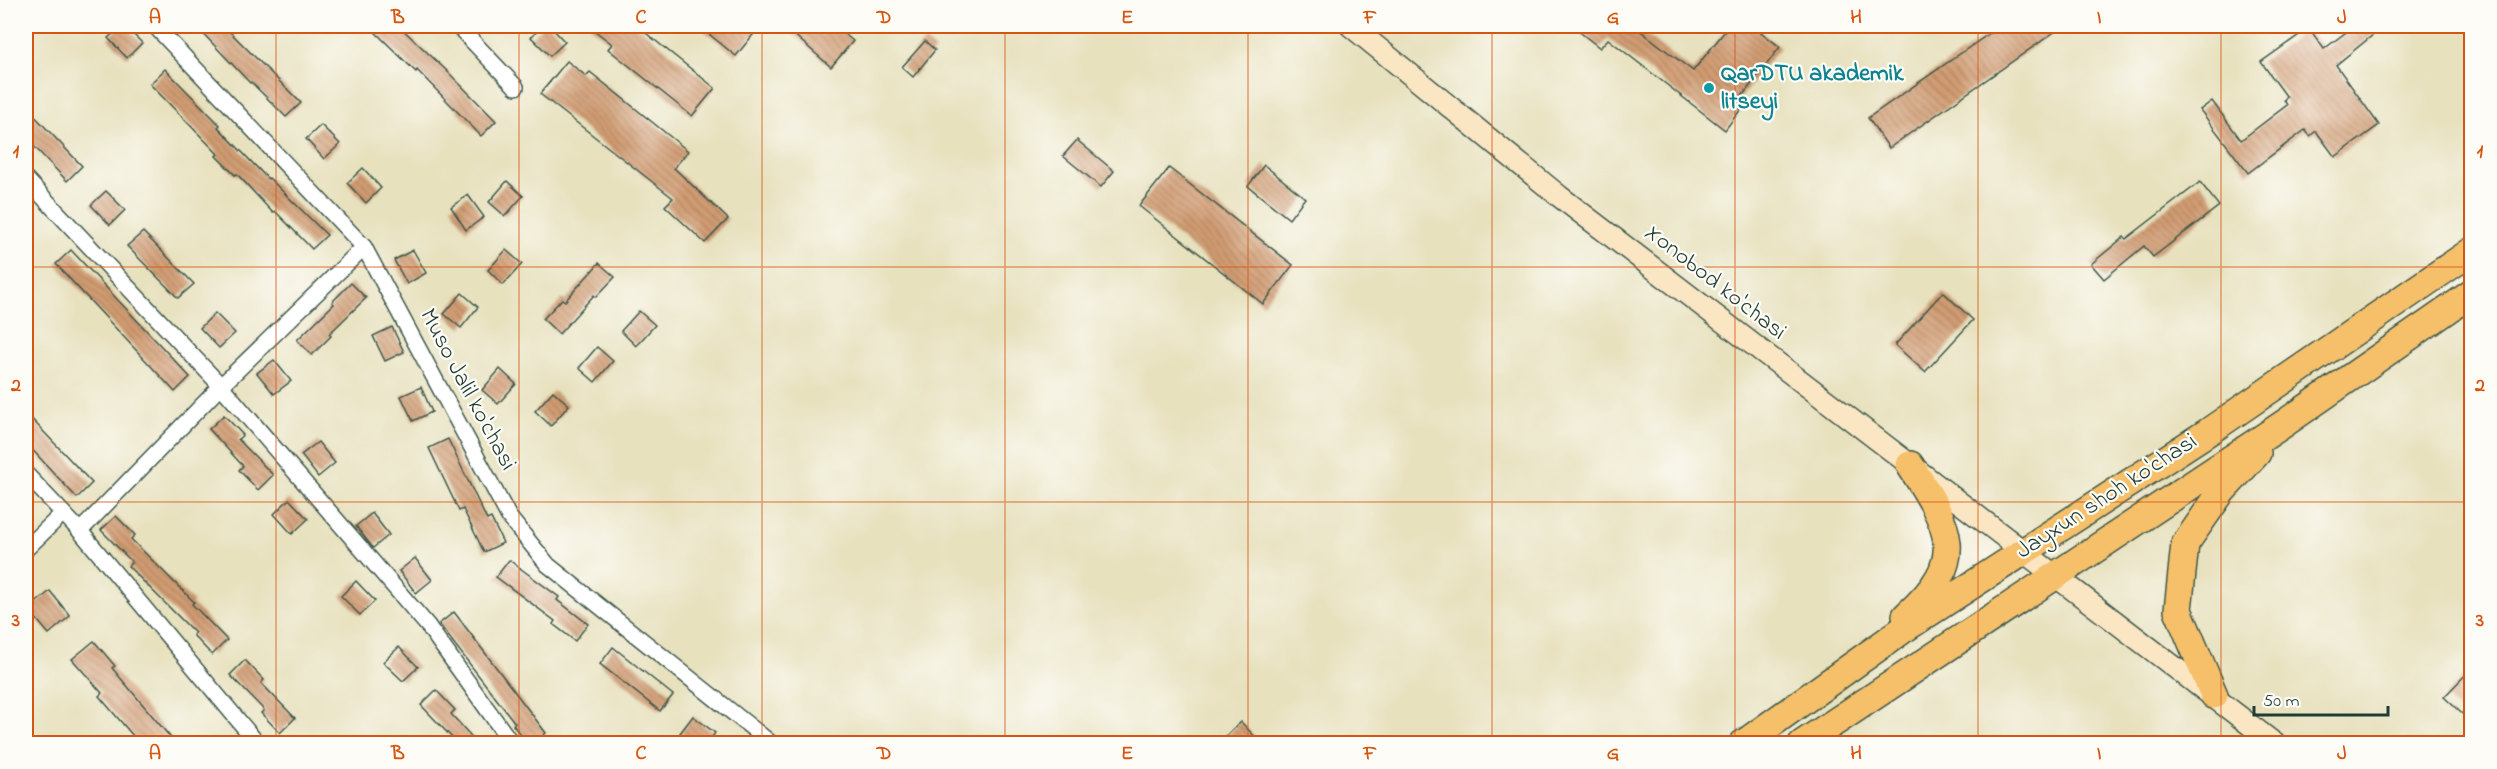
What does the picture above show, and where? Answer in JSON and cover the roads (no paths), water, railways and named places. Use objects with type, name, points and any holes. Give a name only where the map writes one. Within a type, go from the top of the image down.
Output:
[{"type":"highway","name":"Jayxun shoh ko'chasi","points":[[1743,744],[1842,672],[2208,432],[2472,251]]},
{"type":"highway","name":"Jayxun shoh ko'chasi","points":[[1802,744],[2282,425],[2472,293]]},
{"type":"highway","points":[[2214,695],[2178,610],[2185,544],[2222,491],[2282,425]]},
{"type":"highway","points":[[1842,672],[1914,608],[1939,579],[1949,547],[1939,511],[1910,465]]},
{"type":"main road","name":"Xonobod ko'chasi","points":[[1351,26],[1559,196],[2214,695],[2275,744]]},
{"type":"street","name":"Muso Jalil ko'chasi","points":[[155,26],[364,247],[509,517],[548,565],[772,744]]},
{"type":"street","points":[[458,26],[516,87]]},
{"type":"street","points":[[26,179],[221,386],[428,626],[512,744]]},
{"type":"street","points":[[80,531],[221,386],[364,247]]},
{"type":"street","points":[[26,474],[80,531],[258,744]]},
{"type":"street","points":[[26,549],[63,513]]},
{"type":"place","name":"QarDTU akademik litseyi","points":[[1709,88]]}]
